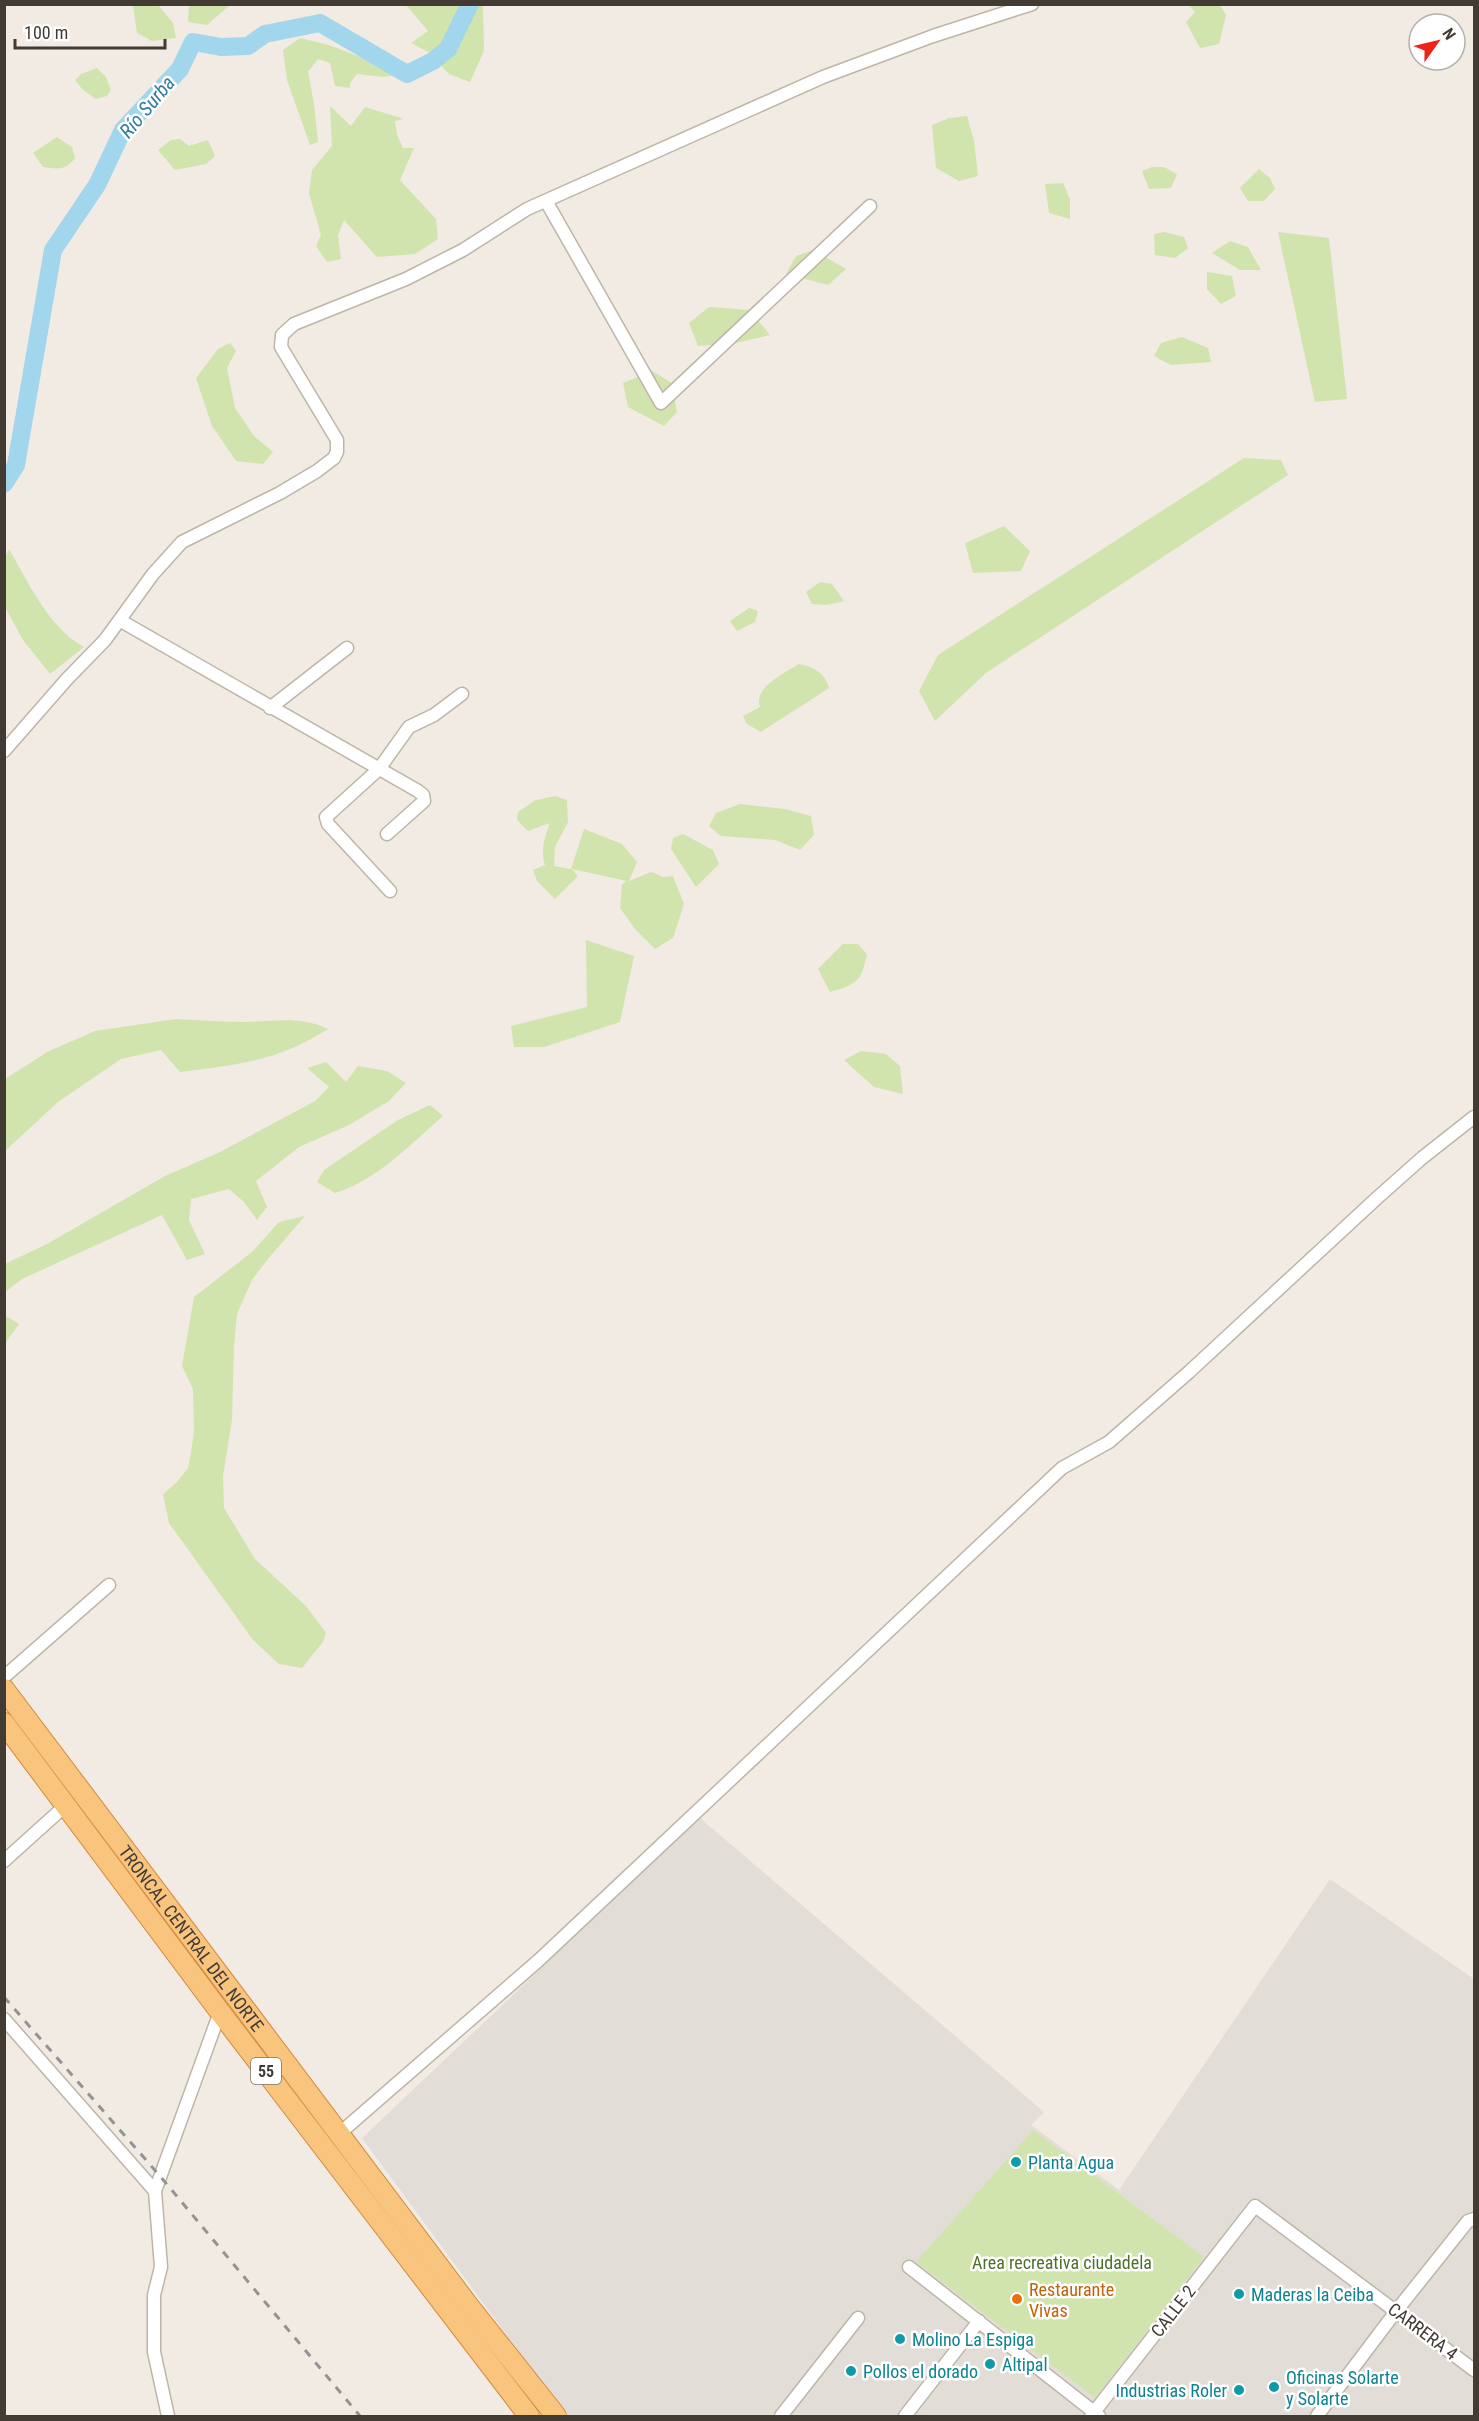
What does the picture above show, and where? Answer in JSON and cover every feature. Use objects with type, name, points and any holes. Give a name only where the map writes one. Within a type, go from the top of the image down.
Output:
[{"type":"highway","name":"TRONCAL CENTRAL DEL NORTE","points":[[4,1689],[468,2305],[556,2416]]},
{"type":"highway","name":"TRONCAL CENTRAL DEL NORTE","points":[[4,1723],[220,2012],[529,2416]]},
{"type":"street","points":[[4,751],[121,621],[153,574],[182,542],[302,481],[334,458],[337,453],[337,440],[281,347],[280,342],[287,330],[303,319],[376,292],[439,263],[510,219],[546,201],[823,77],[933,36],[1032,4]]},
{"type":"street","points":[[546,201],[661,403],[870,206]]},
{"type":"street","points":[[121,621],[423,795],[424,801],[387,834]]},
{"type":"street","points":[[270,708],[347,648]]},
{"type":"street","points":[[390,891],[328,824],[326,817],[379,769],[409,727],[434,715],[462,694]]},
{"type":"street","points":[[340,2133],[539,1960],[1062,1468],[1108,1442],[1197,1364],[1422,1158],[1474,1117]]},
{"type":"street","points":[[4,1677],[109,1585]]},
{"type":"street","points":[[4,1861],[65,1806]]},
{"type":"street","points":[[168,2416],[153,2352],[154,2295],[161,2268],[155,2192],[220,2012]]},
{"type":"street","points":[[4,2019],[155,2192]]},
{"type":"street","name":"CARRERA 4","points":[[1255,2206],[1474,2370]]},
{"type":"street","name":"CALLE 2","points":[[1095,2415],[1255,2206]]},
{"type":"street","points":[[1317,2416],[1396,2310],[1468,2221],[1474,2219]]},
{"type":"street","points":[[909,2267],[1095,2415]]},
{"type":"street","points":[[781,2416],[858,2318]]},
{"type":"street","points":[[905,2416],[979,2321]]},
{"type":"shaded area","points":[[700,1818],[1044,2112],[1031,2125],[1119,2190],[1330,1879],[1474,1979],[1474,2416],[566,2416],[362,2138]]},
{"type":"green space","points":[[189,4],[230,5],[207,25],[188,22]]},
{"type":"green space","points":[[133,5],[158,5],[173,23],[176,38],[152,41],[137,33]]},
{"type":"green space","points":[[406,5],[483,5],[484,51],[470,82],[449,74],[428,52],[411,43],[428,31]]},
{"type":"green space","points":[[1188,5],[1220,5],[1226,15],[1219,44],[1200,48],[1186,22],[1195,12]]},
{"type":"green space","points":[[300,38],[329,45],[397,71],[396,75],[383,77],[357,74],[350,83],[350,88],[335,86],[330,63],[318,59],[308,72],[318,142],[310,145],[287,80],[283,50]]},
{"type":"green space","points":[[97,68],[106,77],[111,90],[107,96],[96,99],[82,89],[75,80],[81,74]]},
{"type":"green space","points":[[330,106],[351,126],[365,107],[404,119],[395,121],[397,135],[403,148],[414,148],[400,180],[436,219],[438,239],[415,254],[377,257],[344,220],[338,235],[341,259],[327,262],[316,246],[321,235],[309,193],[312,170],[332,146]]},
{"type":"green space","points":[[967,116],[974,141],[978,176],[959,181],[936,168],[932,125],[949,118]]},
{"type":"green space","points":[[57,137],[72,147],[75,158],[65,167],[43,167],[33,153]]},
{"type":"green space","points":[[180,139],[189,146],[208,140],[215,156],[206,164],[175,170],[158,150],[171,140]]},
{"type":"green space","points":[[1152,167],[1164,167],[1177,174],[1171,188],[1149,189],[1142,171]]},
{"type":"green space","points":[[1259,169],[1270,178],[1275,189],[1264,201],[1248,201],[1240,188]]},
{"type":"green space","points":[[1063,183],[1070,199],[1070,219],[1049,213],[1045,184]]},
{"type":"green space","points":[[1164,232],[1184,237],[1188,248],[1175,258],[1155,255],[1154,234]]},
{"type":"green space","points":[[1278,232],[1329,238],[1347,399],[1315,402]]},
{"type":"green space","points":[[1230,241],[1248,247],[1261,270],[1240,270],[1212,253]]},
{"type":"green space","points":[[813,250],[846,269],[828,285],[786,274],[796,256]]},
{"type":"green space","points":[[1207,272],[1232,276],[1236,296],[1221,304],[1207,289]]},
{"type":"green space","points":[[709,307],[749,310],[770,335],[736,343],[698,346],[689,323]]},
{"type":"green space","points":[[1182,337],[1208,348],[1211,362],[1171,365],[1154,356],[1161,343]]},
{"type":"green space","points":[[230,343],[236,351],[227,368],[235,408],[254,436],[273,452],[263,464],[236,461],[212,426],[196,378],[218,349]]},
{"type":"green space","points":[[652,371],[672,383],[677,412],[664,426],[628,407],[623,383]]},
{"type":"green space","points":[[1244,458],[1281,460],[1288,475],[986,673],[935,721],[919,691],[938,655]]},
{"type":"green space","points":[[1004,526],[1030,551],[1021,571],[973,573],[965,543]]},
{"type":"green space","points":[[9,549],[40,603],[60,628],[84,647],[50,674],[23,640],[5,607],[5,558]]},
{"type":"green space","points":[[820,582],[832,584],[844,601],[827,605],[812,604],[806,592]]},
{"type":"green space","points":[[749,608],[758,611],[755,622],[737,631],[730,621]]},
{"type":"green space","points":[[799,664],[818,671],[825,678],[829,688],[761,732],[747,724],[743,716],[760,707],[761,693],[766,687]]},
{"type":"green space","points":[[555,796],[567,800],[568,822],[555,847],[554,866],[571,869],[584,829],[622,844],[637,862],[629,881],[651,872],[664,877],[673,876],[684,904],[673,938],[655,949],[635,929],[620,908],[622,884],[627,881],[572,869],[578,876],[555,899],[537,881],[533,870],[545,865],[543,849],[550,823],[528,831],[517,820],[518,812],[536,800]]},
{"type":"green space","points":[[740,804],[785,809],[811,816],[814,835],[800,850],[775,840],[721,836],[709,826],[716,813]]},
{"type":"green space","points":[[683,834],[713,850],[719,864],[696,887],[671,849],[673,838]]},
{"type":"green space","points":[[586,940],[634,956],[620,1022],[544,1047],[514,1047],[511,1026],[587,1007]]},
{"type":"green space","points":[[843,944],[858,944],[867,954],[865,963],[860,976],[852,984],[830,992],[818,969]]},
{"type":"green space","points":[[176,1019],[237,1022],[298,1021],[309,1022],[328,1029],[310,1040],[274,1055],[220,1067],[180,1072],[161,1050],[121,1059],[58,1102],[5,1151],[5,1079],[47,1052],[95,1031]]},
{"type":"green space","points":[[861,1051],[886,1054],[900,1066],[903,1094],[874,1087],[844,1060]]},
{"type":"green space","points":[[326,1062],[346,1082],[358,1066],[387,1071],[406,1083],[389,1101],[349,1125],[299,1147],[256,1181],[267,1207],[257,1220],[244,1202],[229,1189],[191,1199],[189,1220],[205,1254],[187,1260],[162,1215],[22,1279],[5,1292],[5,1264],[47,1244],[165,1176],[218,1153],[315,1101],[329,1087],[307,1068]]},
{"type":"green space","points":[[430,1105],[443,1116],[379,1171],[335,1193],[317,1182],[324,1170],[398,1120]]},
{"type":"green space","points":[[305,1216],[252,1280],[237,1314],[232,1420],[223,1476],[224,1508],[255,1559],[306,1606],[326,1633],[323,1642],[302,1668],[279,1664],[253,1640],[169,1523],[163,1494],[188,1468],[191,1453],[194,1431],[193,1389],[182,1366],[194,1297],[252,1252],[279,1222]]},
{"type":"green space","points":[[4,1315],[19,1324],[6,1342],[5,1340]]},
{"type":"green space","name":"Area recreativa ciudadela","points":[[1033,2130],[1204,2257],[1095,2398],[916,2262]]},
{"type":"waterway","name":"Río Surba","points":[[4,484],[16,465],[53,250],[97,185],[123,130],[180,69],[193,42],[221,47],[248,46],[265,34],[320,23],[407,74],[433,61],[448,49],[470,4]]},
{"type":"railway","points":[[4,1997],[160,2176],[360,2416]]},
{"type":"place","name":"Planta Agua","points":[[1016,2162]]},
{"type":"place","name":"Maderas la Ceiba","points":[[1239,2294]]},
{"type":"place","name":"Restaurante Vivas","points":[[1017,2299]]},
{"type":"place","name":"Molino La Espiga","points":[[900,2339]]},
{"type":"place","name":"Altipal","points":[[990,2364]]},
{"type":"place","name":"Pollos el dorado","points":[[851,2371]]},
{"type":"place","name":"Oficinas Solarte y Solarte","points":[[1274,2387]]},
{"type":"place","name":"Industrias Roler","points":[[1239,2390]]}]
